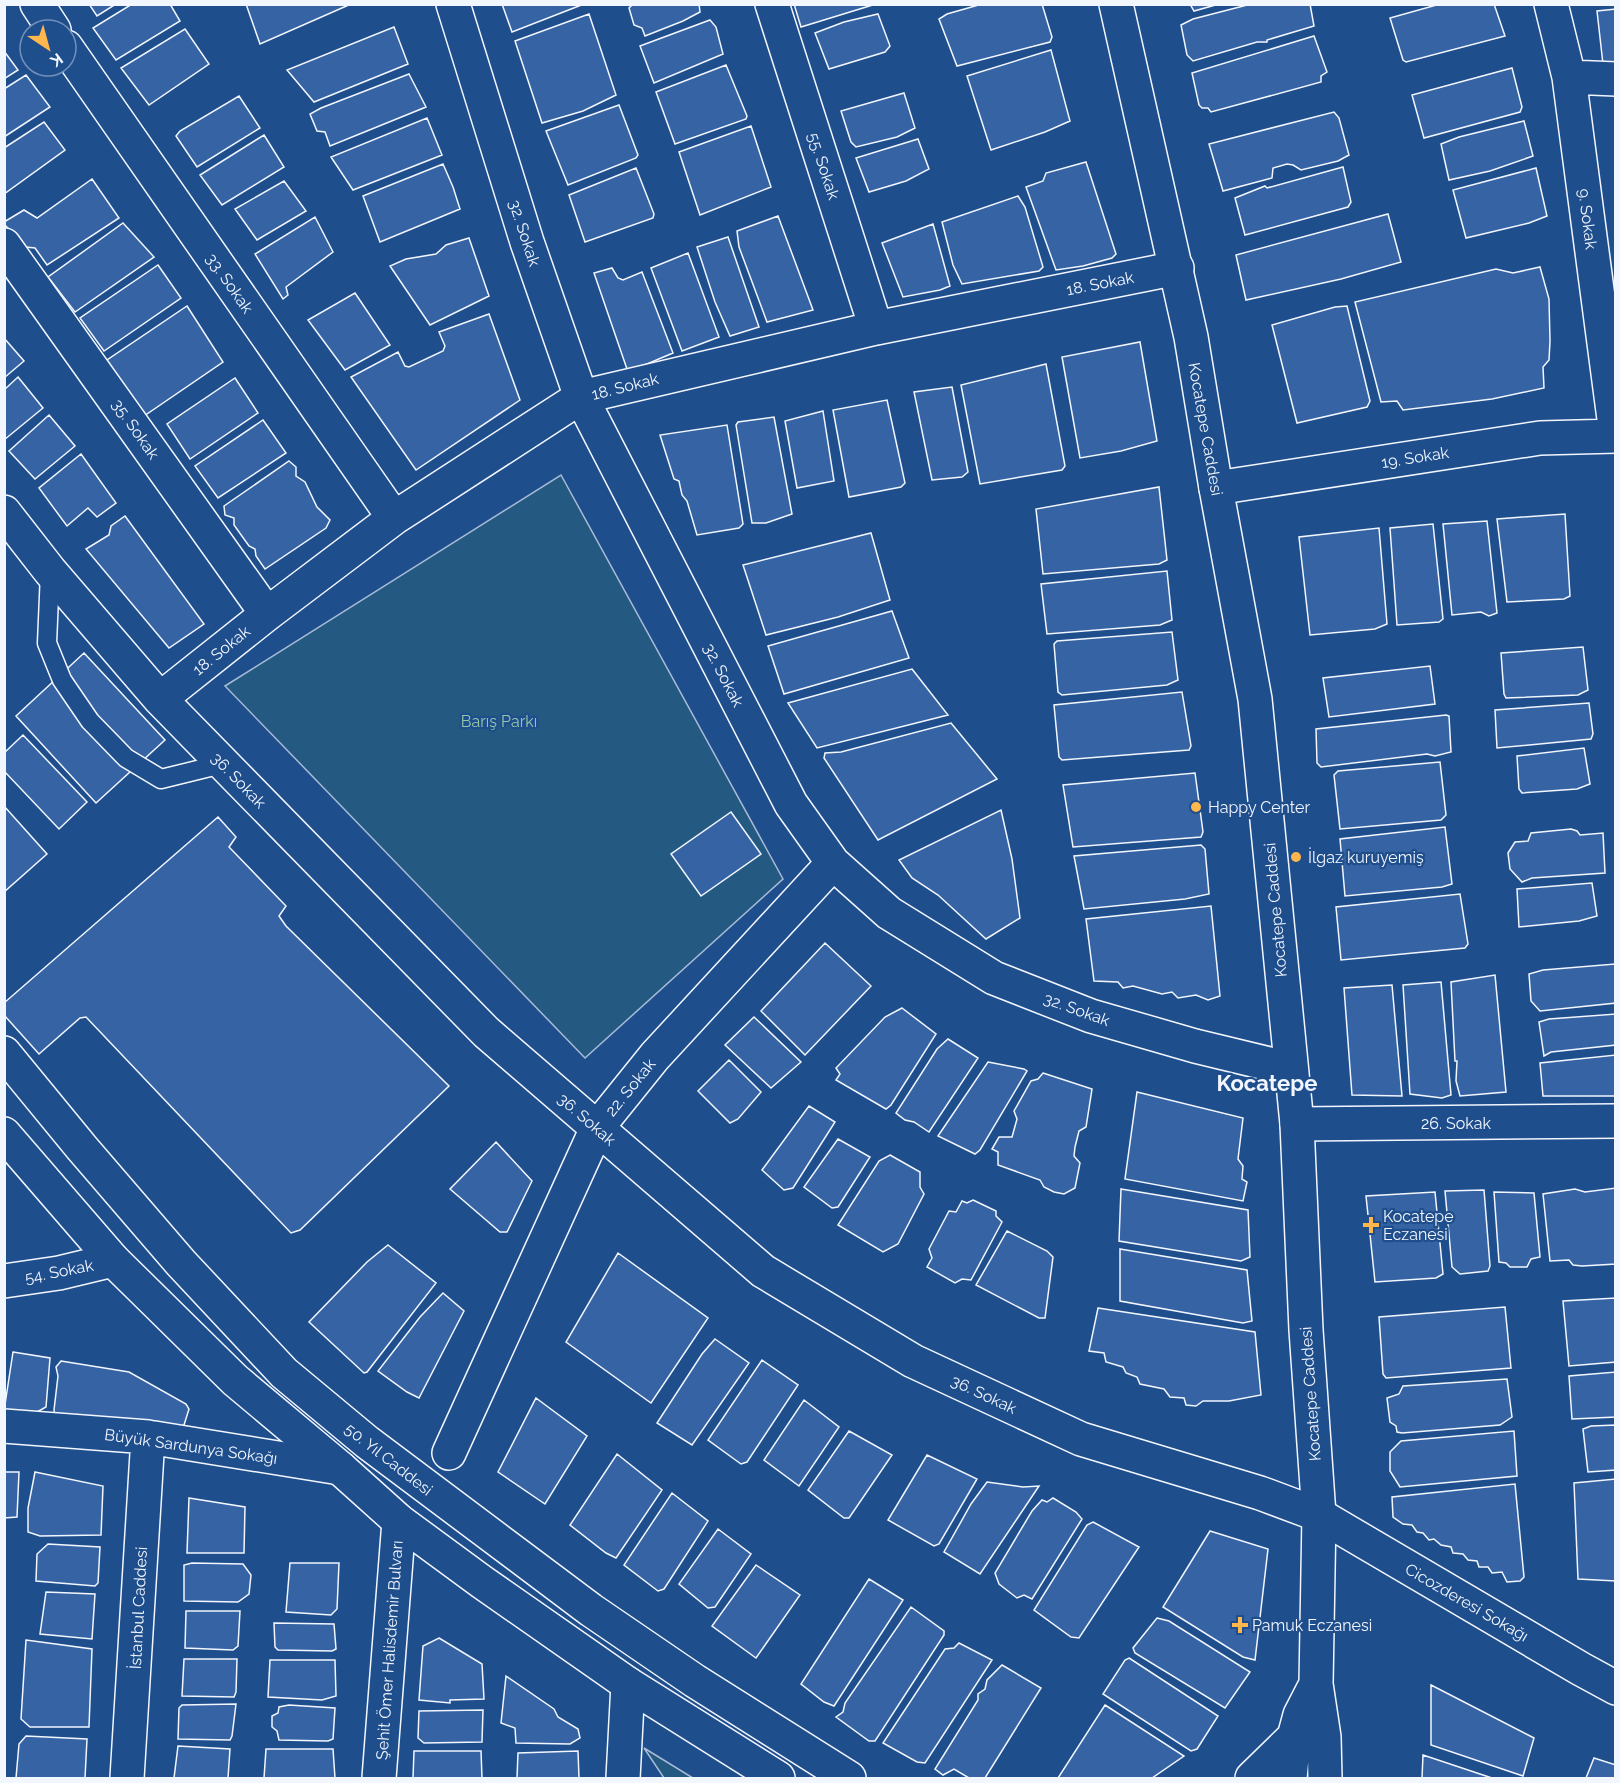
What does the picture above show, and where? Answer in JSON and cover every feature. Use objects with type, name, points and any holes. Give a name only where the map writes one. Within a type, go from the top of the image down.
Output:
[{"type":"street","points":[[37,4],[46,18]]},
{"type":"street","name":"32. Sokak","points":[[453,4],[527,242],[581,397],[791,804],[833,863],[890,913],[994,978],[1091,1016],[1195,1046],[1290,1069]]},
{"type":"street","name":"55. Sokak","points":[[772,4],[876,328]]},
{"type":"street","name":"Kocatepe Caddesi","points":[[1116,4],[1191,337],[1255,699],[1297,1124],[1306,1330],[1318,1515],[1316,1684],[1324,1737],[1325,1779]]},
{"type":"street","name":"9. Sokak","points":[[1551,4],[1569,77],[1616,435]]},
{"type":"street","name":"33. Sokak","points":[[78,63],[394,519]]},
{"type":"street","points":[[1569,77],[1616,79]]},
{"type":"street","name":"35. Sokak","points":[[4,245],[267,614]]},
{"type":"street","name":"18. Sokak","points":[[160,699],[267,614],[394,519],[581,397],[876,328],[1177,268]]},
{"type":"street","name":"19. Sokak","points":[[1216,488],[1540,438],[1616,435]]},
{"type":"street","name":"36. Sokak","points":[[4,512],[50,571],[160,699],[486,1032],[763,1271],[913,1361],[1081,1439],[1260,1493],[1318,1515]]},
{"type":"street","name":"22. Sokak","points":[[449,1453],[597,1128],[655,1056],[833,863]]},
{"type":"street","name":"50. Yıl Caddesi","points":[[4,1053],[181,1263],[284,1373],[367,1442],[591,1610],[695,1681],[849,1779]]},
{"type":"street","name":"26. Sokak","points":[[1297,1124],[1616,1121]]},
{"type":"street","points":[[4,1134],[113,1260],[235,1380],[399,1521],[628,1684],[778,1779]]},
{"type":"street","name":"54. Sokak","points":[[4,1281],[59,1273],[113,1260]]},
{"type":"street","name":"Büyük Sardunya Sokağı","points":[[4,1426],[148,1437],[340,1468]]},
{"type":"street","name":"İstanbul Caddesi","points":[[128,1779],[148,1437]]},
{"type":"street","name":"Cicozderesi Sokağı","points":[[1318,1515],[1616,1688]]},
{"type":"street","name":"Şehit Ömer Halisdemir Bulvarı","points":[[379,1779],[399,1521]]},
{"type":"street","points":[[628,1684],[624,1764],[644,1779]]},
{"type":"street","name":"Kocatepe Caddesi","points":[[1290,1779],[1294,1737],[1300,1715],[1316,1684]]},
{"type":"street","points":[[1252,1779],[1294,1737]]},
{"type":"lane","points":[[50,571],[47,643],[62,680],[90,721],[126,758],[162,779],[222,764]]},
{"type":"green space","name":"Barış Parkı","points":[[561,475],[783,879],[585,1058],[225,686]]},
{"type":"green space","points":[[644,1748],[693,1778],[664,1778]]},
{"type":"building","points":[[89,4],[116,4],[97,16]]},
{"type":"building","points":[[132,4],[170,4],[180,21],[116,60],[93,28]]},
{"type":"building","points":[[246,4],[351,4],[260,44]]},
{"type":"building","points":[[502,4],[584,4],[512,32]]},
{"type":"building","points":[[633,4],[699,4],[700,12],[645,36],[642,28],[634,25],[629,8]]},
{"type":"building","points":[[794,4],[876,4],[801,27]]},
{"type":"building","points":[[982,4],[1042,4],[1052,37],[1050,42],[957,66],[939,19],[947,14]]},
{"type":"building","points":[[1190,4],[1219,4],[1194,11]]},
{"type":"building","points":[[1251,4],[1310,4],[1314,26],[1267,40],[1267,42],[1257,42],[1193,61],[1187,55],[1181,25],[1193,19]]},
{"type":"building","points":[[1440,4],[1494,4],[1505,36],[1406,62],[1403,60],[1390,18]]},
{"type":"building","points":[[1616,9],[1616,72],[1604,73],[1597,11]]},
{"type":"building","points":[[589,14],[616,95],[583,111],[542,123],[515,41]]},
{"type":"building","points":[[878,14],[890,46],[885,52],[829,69],[815,33],[844,22]]},
{"type":"building","points":[[710,20],[716,27],[723,54],[654,83],[640,46]]},
{"type":"building","points":[[394,27],[408,64],[314,102],[287,70]]},
{"type":"building","points":[[185,29],[209,64],[149,105],[121,68]]},
{"type":"building","points":[[1314,36],[1327,72],[1321,76],[1321,82],[1211,112],[1208,108],[1202,108],[1199,105],[1192,73]]},
{"type":"building","points":[[1051,50],[1070,121],[991,150],[967,76]]},
{"type":"building","points":[[4,51],[18,70],[4,79]]},
{"type":"building","points":[[726,65],[747,116],[746,119],[675,144],[656,92]]},
{"type":"building","points":[[1512,68],[1522,107],[1520,112],[1424,138],[1412,95]]},
{"type":"building","points":[[409,74],[426,107],[330,146],[325,132],[317,131],[310,114]]},
{"type":"building","points":[[21,78],[28,78],[50,107],[4,137],[4,89]]},
{"type":"building","points":[[904,93],[915,128],[897,137],[856,147],[851,142],[841,111]]},
{"type":"building","points":[[239,96],[260,128],[197,167],[176,136],[180,131]]},
{"type":"building","points":[[619,105],[638,155],[636,158],[568,185],[546,131]]},
{"type":"building","points":[[1334,112],[1339,118],[1349,155],[1338,161],[1301,170],[1287,164],[1273,168],[1272,178],[1223,191],[1209,144]]},
{"type":"building","points":[[427,118],[442,155],[353,190],[331,157]]},
{"type":"building","points":[[1524,121],[1533,156],[1490,171],[1449,180],[1441,144],[1459,137]]},
{"type":"building","points":[[44,122],[65,150],[4,194],[4,148]]},
{"type":"building","points":[[751,126],[771,187],[700,215],[679,152]]},
{"type":"building","points":[[264,135],[284,167],[222,205],[200,175]]},
{"type":"building","points":[[918,139],[929,169],[906,181],[869,192],[856,158]]},
{"type":"building","points":[[1086,162],[1116,254],[1112,258],[1083,266],[1056,270],[1026,187],[1043,181],[1046,173]]},
{"type":"building","points":[[443,164],[460,209],[380,242],[363,196]]},
{"type":"building","points":[[1343,167],[1351,202],[1348,207],[1245,235],[1235,198],[1265,186],[1267,188]]},
{"type":"building","points":[[636,168],[654,214],[653,218],[585,242],[569,195]]},
{"type":"building","points":[[1536,168],[1547,216],[1529,223],[1466,238],[1453,190]]},
{"type":"building","points":[[92,179],[119,218],[47,265],[35,248],[26,247],[4,224],[24,210],[37,218]]},
{"type":"building","points":[[284,181],[306,211],[257,240],[235,209]]},
{"type":"building","points":[[1018,196],[1025,207],[1043,267],[1039,271],[962,284],[953,265],[942,222]]},
{"type":"building","points":[[1388,214],[1401,262],[1341,279],[1246,300],[1236,255]]},
{"type":"building","points":[[778,216],[813,310],[767,322],[739,247],[737,231]]},
{"type":"building","points":[[315,217],[333,252],[286,287],[288,295],[283,299],[255,254]]},
{"type":"building","points":[[123,223],[154,257],[75,312],[48,277]]},
{"type":"building","points":[[933,224],[950,286],[903,297],[882,243]]},
{"type":"building","points":[[728,237],[759,327],[730,336],[715,302],[697,247]]},
{"type":"building","points":[[469,238],[489,296],[430,325],[390,266],[406,259],[436,254],[446,245]]},
{"type":"building","points":[[688,253],[719,337],[682,351],[651,268]]},
{"type":"building","points":[[158,265],[181,298],[104,351],[80,318]]},
{"type":"building","points":[[1540,267],[1549,299],[1549,360],[1543,367],[1544,388],[1492,399],[1403,410],[1397,401],[1381,402],[1355,302],[1496,269],[1513,273]]},
{"type":"building","points":[[612,268],[618,278],[623,280],[642,272],[673,353],[628,372],[594,273]]},
{"type":"building","points":[[355,293],[390,345],[345,370],[308,320]]},
{"type":"building","points":[[187,306],[223,362],[144,416],[107,360]]},
{"type":"building","points":[[1347,306],[1370,401],[1367,407],[1297,423],[1272,325],[1335,307]]},
{"type":"building","points":[[489,314],[520,400],[416,470],[351,377],[398,352],[405,366],[409,367],[443,351],[445,346],[439,332]]},
{"type":"building","points":[[4,338],[24,361],[4,378]]},
{"type":"building","points":[[1140,342],[1157,441],[1121,451],[1080,458],[1062,357]]},
{"type":"building","points":[[1046,364],[1065,466],[1062,470],[980,484],[961,385]]},
{"type":"building","points":[[18,377],[43,408],[4,440],[4,390]]},
{"type":"building","points":[[235,378],[258,413],[190,459],[167,424]]},
{"type":"building","points":[[952,387],[968,472],[962,477],[932,480],[914,392]]},
{"type":"building","points":[[887,400],[905,483],[901,487],[849,497],[833,410]]},
{"type":"building","points":[[823,411],[834,481],[797,488],[785,421]]},
{"type":"building","points":[[49,415],[75,446],[35,479],[9,451]]},
{"type":"building","points":[[774,417],[792,514],[766,523],[752,523],[736,425],[738,422]]},
{"type":"building","points":[[263,420],[286,453],[218,498],[195,466]]},
{"type":"building","points":[[727,425],[743,524],[739,528],[697,535],[687,501],[682,495],[679,481],[674,479],[660,435]]},
{"type":"building","points":[[81,454],[116,503],[97,517],[88,508],[67,526],[39,488]]},
{"type":"building","points":[[289,461],[296,467],[296,476],[305,482],[317,507],[330,520],[326,528],[265,569],[256,556],[255,549],[249,546],[234,525],[234,518],[225,515],[224,506]]},
{"type":"building","points":[[1159,487],[1167,560],[1159,564],[1043,574],[1036,509]]},
{"type":"building","points":[[1565,514],[1570,596],[1564,599],[1507,602],[1497,519]]},
{"type":"building","points":[[125,516],[204,624],[169,648],[86,549],[109,535],[111,526]]},
{"type":"building","points":[[1487,521],[1497,613],[1489,616],[1481,612],[1452,615],[1443,524]]},
{"type":"building","points":[[1433,524],[1443,619],[1439,622],[1397,625],[1390,528]]},
{"type":"building","points":[[1379,528],[1387,624],[1375,629],[1310,635],[1299,537]]},
{"type":"building","points":[[871,533],[890,600],[838,617],[766,635],[743,565]]},
{"type":"building","points":[[1167,571],[1172,620],[1160,625],[1047,634],[1041,584]]},
{"type":"building","points":[[892,611],[909,658],[784,694],[768,646]]},
{"type":"building","points":[[1172,632],[1178,680],[1167,685],[1062,695],[1058,692],[1054,644],[1057,641]]},
{"type":"building","points":[[1583,647],[1588,690],[1578,695],[1506,698],[1501,653]]},
{"type":"building","points":[[84,653],[165,740],[96,803],[16,716]]},
{"type":"building","points":[[1430,666],[1435,704],[1329,717],[1323,678]]},
{"type":"building","points":[[912,669],[948,715],[817,748],[788,703]]},
{"type":"building","points":[[1182,692],[1191,746],[1189,750],[1062,760],[1059,757],[1054,705]]},
{"type":"building","points":[[1589,703],[1593,734],[1591,739],[1497,748],[1495,710]]},
{"type":"building","points":[[1449,716],[1451,752],[1435,756],[1427,754],[1321,767],[1317,763],[1316,729]]},
{"type":"building","points":[[951,723],[997,779],[878,840],[824,758],[825,753],[841,752]]},
{"type":"building","points":[[23,735],[87,802],[59,829],[4,771],[4,753]]},
{"type":"building","points":[[1584,748],[1590,784],[1577,789],[1522,793],[1519,789],[1517,756]]},
{"type":"building","points":[[1440,762],[1446,815],[1441,820],[1340,829],[1334,775],[1338,771]]},
{"type":"building","points":[[1195,773],[1203,832],[1201,837],[1073,847],[1063,785]]},
{"type":"building","points":[[4,806],[47,854],[4,892]]},
{"type":"building","points":[[1001,810],[1012,859],[1020,918],[986,939],[938,895],[912,878],[899,860]]},
{"type":"building","points":[[731,812],[761,854],[701,896],[671,854]]},
{"type":"building","points":[[218,817],[236,837],[229,847],[286,906],[279,916],[286,926],[449,1086],[300,1230],[291,1233],[86,1017],[80,1018],[39,1054],[4,1015],[4,1003]]},
{"type":"building","points":[[1445,827],[1452,884],[1442,887],[1345,896],[1340,839]]},
{"type":"building","points":[[1571,829],[1580,835],[1603,833],[1605,873],[1532,878],[1522,882],[1510,869],[1508,853],[1515,842],[1528,841],[1531,833]]},
{"type":"building","points":[[1201,845],[1205,849],[1209,894],[1185,899],[1084,909],[1074,856]]},
{"type":"building","points":[[1592,883],[1597,916],[1579,921],[1519,927],[1517,889]]},
{"type":"building","points":[[1460,894],[1468,944],[1465,948],[1341,960],[1336,907]]},
{"type":"building","points":[[1211,906],[1220,996],[1208,1000],[1196,995],[1178,998],[1172,992],[1162,994],[1133,986],[1123,988],[1118,982],[1094,981],[1086,919]]},
{"type":"building","points":[[825,943],[871,986],[805,1055],[761,1011]]},
{"type":"building","points":[[1615,964],[1616,1003],[1540,1011],[1531,1001],[1529,974],[1543,970]]},
{"type":"building","points":[[1495,975],[1506,1092],[1460,1096],[1456,1081],[1457,1061],[1455,1061],[1451,982]]},
{"type":"building","points":[[1441,982],[1451,1095],[1442,1098],[1410,1094],[1403,985]]},
{"type":"building","points":[[1392,985],[1402,1096],[1352,1095],[1344,988]]},
{"type":"building","points":[[902,1008],[936,1034],[891,1105],[886,1109],[836,1080],[840,1074],[836,1068],[885,1017]]},
{"type":"building","points":[[1616,1014],[1616,1045],[1551,1052],[1544,1056],[1539,1022],[1549,1019]]},
{"type":"building","points":[[754,1017],[801,1062],[771,1088],[725,1045]]},
{"type":"building","points":[[948,1039],[978,1058],[929,1132],[896,1113],[937,1049]]},
{"type":"building","points":[[1616,1055],[1616,1096],[1543,1096],[1540,1063]]},
{"type":"building","points":[[729,1060],[761,1092],[738,1119],[730,1123],[698,1091]]},
{"type":"building","points":[[988,1062],[1027,1071],[980,1150],[975,1154],[938,1136]]},
{"type":"building","points":[[1043,1073],[1092,1089],[1086,1127],[1079,1131],[1075,1147],[1074,1156],[1080,1163],[1075,1188],[1064,1194],[1044,1187],[1040,1180],[998,1165],[998,1152],[992,1149],[999,1137],[1012,1137],[1017,1119],[1014,1111],[1031,1081],[1038,1079]]},
{"type":"building","points":[[1137,1092],[1243,1118],[1238,1159],[1243,1166],[1242,1179],[1247,1182],[1243,1201],[1125,1179]]},
{"type":"building","points":[[809,1106],[835,1122],[793,1188],[784,1190],[762,1170]]},
{"type":"building","points":[[838,1139],[870,1157],[838,1207],[832,1208],[804,1187]]},
{"type":"building","points":[[496,1142],[532,1181],[507,1232],[500,1232],[450,1189]]},
{"type":"building","points":[[890,1155],[920,1172],[920,1187],[924,1194],[898,1244],[883,1252],[838,1225],[879,1161]]},
{"type":"building","points":[[1616,1188],[1616,1264],[1582,1266],[1573,1265],[1569,1260],[1550,1261],[1543,1194],[1575,1189],[1585,1192]]},
{"type":"building","points":[[1121,1189],[1248,1210],[1250,1257],[1241,1261],[1119,1241]]},
{"type":"building","points":[[1484,1190],[1490,1266],[1488,1271],[1460,1274],[1452,1267],[1445,1191]]},
{"type":"building","points":[[1435,1192],[1443,1274],[1436,1278],[1375,1282],[1366,1196]]},
{"type":"building","points":[[1494,1192],[1534,1193],[1540,1257],[1531,1259],[1527,1267],[1510,1267],[1506,1263],[1499,1262]]},
{"type":"building","points":[[973,1200],[996,1211],[996,1216],[1002,1222],[971,1280],[962,1279],[955,1283],[927,1267],[932,1258],[929,1249],[949,1211],[956,1212],[962,1201],[967,1203]]},
{"type":"building","points":[[1007,1231],[1047,1251],[1053,1257],[1045,1318],[1039,1318],[976,1285]]},
{"type":"building","points":[[388,1245],[436,1283],[364,1373],[309,1322],[367,1262]]},
{"type":"building","points":[[1120,1249],[1247,1270],[1252,1321],[1243,1323],[1120,1301]]},
{"type":"building","points":[[618,1253],[708,1318],[651,1403],[566,1342]]},
{"type":"building","points":[[443,1293],[464,1311],[419,1398],[378,1371],[420,1317]]},
{"type":"building","points":[[1616,1298],[1616,1362],[1569,1366],[1563,1301]]},
{"type":"building","points":[[1505,1307],[1511,1368],[1386,1378],[1383,1374],[1379,1317]]},
{"type":"building","points":[[1098,1308],[1255,1332],[1261,1395],[1229,1401],[1203,1401],[1196,1406],[1186,1405],[1184,1398],[1170,1397],[1164,1389],[1140,1384],[1137,1377],[1126,1373],[1123,1367],[1106,1362],[1104,1353],[1089,1351]]},
{"type":"building","points":[[715,1339],[749,1363],[692,1445],[657,1423],[702,1354]]},
{"type":"building","points":[[13,1352],[50,1358],[46,1407],[37,1412],[4,1411]]},
{"type":"building","points":[[762,1360],[798,1385],[747,1462],[741,1464],[708,1440]]},
{"type":"building","points":[[61,1361],[129,1372],[186,1404],[189,1409],[184,1425],[169,1434],[55,1417],[58,1376],[56,1367]]},
{"type":"building","points":[[1616,1372],[1616,1417],[1572,1419],[1569,1376]]},
{"type":"building","points":[[1507,1379],[1512,1417],[1500,1425],[1402,1433],[1397,1432],[1396,1426],[1390,1422],[1387,1398],[1399,1394],[1403,1386]]},
{"type":"building","points":[[536,1398],[587,1436],[545,1504],[498,1472]]},
{"type":"building","points":[[804,1400],[839,1427],[799,1486],[764,1460]]},
{"type":"building","points":[[1616,1425],[1616,1470],[1588,1472],[1583,1429],[1591,1426]]},
{"type":"building","points":[[849,1431],[892,1455],[849,1518],[844,1518],[808,1490]]},
{"type":"building","points":[[1514,1431],[1517,1476],[1400,1487],[1390,1471],[1390,1452],[1401,1441]]},
{"type":"building","points":[[617,1454],[662,1490],[616,1558],[570,1525]]},
{"type":"building","points":[[927,1455],[977,1479],[939,1544],[934,1546],[888,1520]]},
{"type":"building","points":[[4,1472],[19,1472],[17,1517],[4,1518]]},
{"type":"building","points":[[35,1472],[103,1486],[101,1535],[40,1536],[28,1532],[28,1508]]},
{"type":"building","points":[[1616,1479],[1616,1581],[1578,1579],[1574,1483]]},
{"type":"building","points":[[987,1482],[1023,1487],[1039,1486],[980,1574],[944,1552],[971,1504]]},
{"type":"building","points":[[1515,1484],[1524,1577],[1520,1581],[1507,1582],[1502,1572],[1492,1573],[1488,1567],[1479,1567],[1477,1561],[1468,1560],[1463,1554],[1453,1553],[1451,1547],[1441,1545],[1434,1539],[1429,1540],[1423,1533],[1417,1532],[1412,1525],[1403,1524],[1393,1517],[1392,1497]]},
{"type":"building","points":[[672,1493],[708,1521],[664,1589],[658,1591],[624,1565]]},
{"type":"building","points":[[189,1498],[245,1507],[244,1553],[187,1553]]},
{"type":"building","points":[[1053,1498],[1076,1512],[1082,1519],[1032,1599],[1024,1595],[1017,1598],[999,1584],[995,1573],[1032,1511],[1042,1500],[1047,1502]]},
{"type":"building","points":[[1093,1522],[1139,1547],[1079,1638],[1071,1637],[1034,1610],[1087,1525]]},
{"type":"building","points":[[718,1529],[751,1554],[715,1607],[708,1608],[679,1584]]},
{"type":"building","points":[[1210,1531],[1268,1549],[1255,1660],[1243,1657],[1163,1607]]},
{"type":"building","points":[[48,1544],[100,1547],[98,1583],[95,1586],[36,1581],[37,1554]]},
{"type":"building","points":[[192,1563],[243,1564],[251,1575],[249,1594],[238,1602],[184,1601],[184,1565]]},
{"type":"building","points":[[290,1563],[339,1563],[337,1609],[331,1615],[286,1612]]},
{"type":"building","points":[[756,1565],[800,1595],[756,1658],[712,1626]]},
{"type":"building","points":[[869,1579],[903,1600],[834,1706],[824,1702],[801,1684]]},
{"type":"building","points":[[46,1592],[95,1594],[92,1639],[40,1634]]},
{"type":"building","points":[[911,1607],[944,1631],[944,1635],[875,1741],[869,1741],[836,1717],[843,1712],[845,1703]]},
{"type":"building","points":[[186,1611],[240,1611],[238,1646],[233,1650],[185,1648]]},
{"type":"building","points":[[1157,1618],[1169,1621],[1250,1672],[1225,1708],[1135,1653],[1133,1648]]},
{"type":"building","points":[[274,1623],[334,1624],[336,1649],[332,1651],[278,1650],[275,1647]]},
{"type":"building","points":[[439,1638],[482,1664],[484,1699],[450,1700],[450,1703],[419,1700],[423,1646]]},
{"type":"building","points":[[26,1640],[92,1649],[89,1727],[30,1727],[21,1719]]},
{"type":"building","points":[[959,1643],[992,1660],[925,1763],[917,1762],[883,1743],[945,1649],[954,1648]]},
{"type":"building","points":[[1129,1658],[1218,1716],[1197,1749],[1191,1751],[1103,1694],[1125,1660]]},
{"type":"building","points":[[184,1659],[237,1659],[234,1697],[182,1696]]},
{"type":"building","points":[[270,1660],[335,1660],[336,1696],[322,1700],[268,1697]]},
{"type":"building","points":[[1002,1665],[1041,1688],[985,1778],[969,1778],[954,1769],[943,1775],[935,1769],[978,1700],[978,1694],[985,1689],[987,1680]]},
{"type":"building","points":[[506,1676],[554,1709],[558,1717],[578,1729],[580,1738],[570,1744],[516,1743],[515,1728],[501,1723]]},
{"type":"building","points":[[1431,1685],[1534,1738],[1523,1776],[1431,1745]]},
{"type":"building","points":[[236,1704],[230,1740],[178,1739],[179,1708],[182,1705]]},
{"type":"building","points":[[289,1705],[335,1708],[333,1739],[328,1741],[279,1740],[277,1731],[272,1727],[272,1716],[278,1713],[279,1707]]},
{"type":"building","points":[[1105,1705],[1184,1756],[1152,1778],[1058,1778]]},
{"type":"building","points":[[483,1710],[482,1742],[424,1743],[418,1738],[419,1711]]},
{"type":"building","points":[[26,1736],[87,1739],[85,1778],[16,1778],[19,1744]]},
{"type":"building","points":[[178,1746],[230,1749],[228,1778],[174,1778]]},
{"type":"building","points":[[266,1749],[333,1749],[335,1778],[264,1778]]},
{"type":"building","points":[[414,1751],[481,1751],[482,1778],[413,1778]]},
{"type":"building","points":[[578,1751],[579,1778],[517,1778],[518,1753]]},
{"type":"building","points":[[1423,1755],[1492,1778],[1422,1778]]},
{"type":"building","points":[[1594,1758],[1616,1765],[1616,1778],[1586,1778]]},
{"type":"place","name":"Happy Center","points":[[1196,807]]},
{"type":"place","name":"İlgaz kuruyemiş","points":[[1296,857]]},
{"type":"place","name":"Kocatepe Eczanesi","points":[[1371,1225]]},
{"type":"place","name":"Pamuk Eczanesi","points":[[1240,1625]]},
{"type":"district","name":"Kocatepe","points":[[1267,1083]]}]
